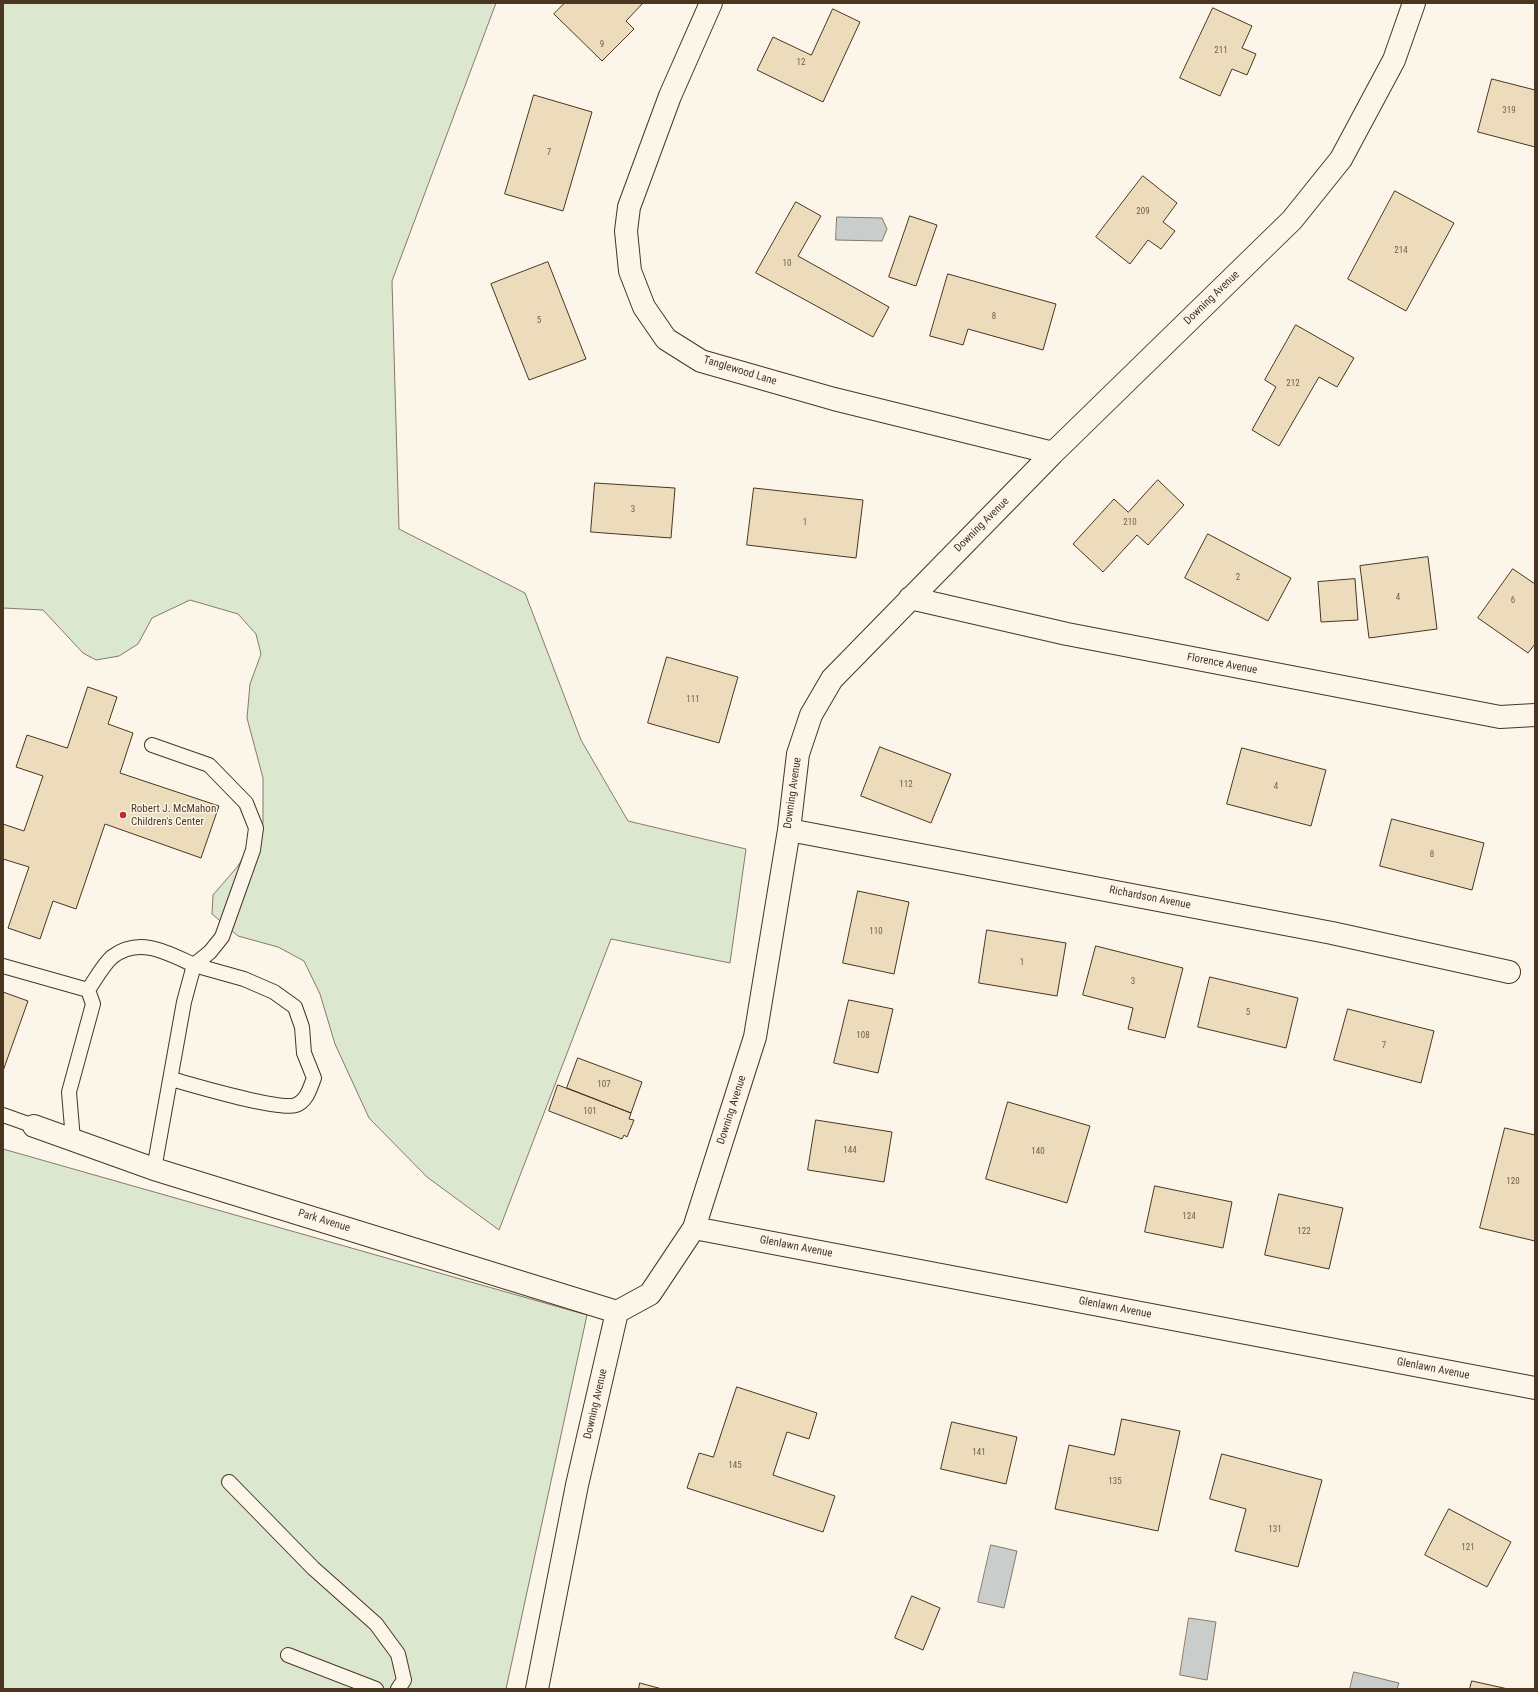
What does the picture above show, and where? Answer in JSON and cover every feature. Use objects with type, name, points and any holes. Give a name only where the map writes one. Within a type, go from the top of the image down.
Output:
[{"type":"street","name":"Tanglewood Lane","points":[[711,3],[670,96],[629,207],[626,231],[630,271],[644,306],[666,338],[701,361],[834,399],[1053,453]]},
{"type":"street","name":"Downing Avenue","points":[[537,1689],[577,1486],[617,1312],[650,1294],[694,1228],[755,1037],[789,830],[798,754],[811,715],[832,679],[910,598],[1053,453],[1292,220],[1341,159],[1394,60],[1414,3]]},
{"type":"street","name":"Florence Avenue","points":[[910,598],[1067,634],[1492,715],[1535,715]]},
{"type":"street","name":"Richardson Avenue","points":[[789,830],[1332,933],[1509,972]]},
{"type":"street","name":"Park Avenue","points":[[34,1126],[154,1169],[617,1312]]},
{"type":"street","name":"Glenlawn Avenue","points":[[694,1228],[1535,1388]]},
{"type":"lane","points":[[152,745],[209,765],[246,803],[256,828],[253,850],[222,937],[210,952],[194,965],[184,1002],[154,1169]]},
{"type":"lane","points":[[88,990],[112,958],[129,949],[148,947],[162,950],[194,965],[244,979],[274,992],[295,1007],[302,1027],[304,1053],[314,1078],[306,1097],[296,1105],[274,1106],[171,1079]]},
{"type":"lane","points":[[3,966],[88,990]]},
{"type":"lane","points":[[73,1140],[69,1092],[93,1004],[88,990]]},
{"type":"lane","points":[[3,1115],[34,1126]]},
{"type":"lane","points":[[229,1482],[313,1568],[376,1624],[398,1654],[404,1680],[398,1689]]},
{"type":"lane","points":[[288,1655],[376,1689]]},
{"type":"green space","points":[[3,3],[496,3],[392,281],[399,529],[525,593],[581,740],[628,821],[746,849],[730,963],[611,939],[499,1230],[427,1177],[369,1118],[335,1044],[320,994],[304,961],[278,947],[238,936],[212,914],[213,895],[238,866],[263,823],[263,778],[247,718],[250,684],[261,654],[256,634],[238,614],[190,600],[152,618],[138,644],[119,656],[96,660],[83,653],[43,610],[3,608]]},
{"type":"green space","points":[[3,1149],[587,1315],[506,1689],[3,1689]]},
{"type":"shaded area","points":[[837,217],[882,218],[887,229],[882,241],[836,240]]},
{"type":"shaded area","points":[[991,1545],[1017,1551],[1004,1608],[978,1602]]},
{"type":"shaded area","points":[[1189,1618],[1216,1622],[1207,1680],[1180,1675]]},
{"type":"shaded area","points":[[1354,1672],[1399,1683],[1397,1689],[1350,1689]]},
{"type":"building","points":[[565,3],[643,3],[626,21],[634,29],[602,61],[554,14]]},
{"type":"building","points":[[1213,8],[1252,26],[1242,48],[1256,54],[1247,75],[1232,69],[1220,96],[1180,78]]},
{"type":"building","points":[[833,9],[860,22],[823,102],[757,70],[773,37],[811,55]]},
{"type":"building","points":[[1492,79],[1535,90],[1535,147],[1478,132]]},
{"type":"building","points":[[534,95],[592,112],[563,211],[505,194]]},
{"type":"building","points":[[1143,176],[1177,203],[1163,222],[1175,231],[1161,249],[1148,240],[1130,264],[1096,237]]},
{"type":"building","points":[[1395,191],[1454,223],[1406,311],[1348,279]]},
{"type":"building","points":[[796,202],[821,216],[798,256],[889,307],[873,337],[756,273]]},
{"type":"building","points":[[910,216],[937,225],[916,286],[889,277]]},
{"type":"building","points":[[548,262],[586,359],[529,380],[491,284]]},
{"type":"building","points":[[948,274],[1056,304],[1043,350],[968,329],[963,345],[930,336]]},
{"type":"building","points":[[1296,325],[1354,358],[1337,387],[1319,377],[1279,446],[1252,430],[1276,387],[1265,380]]},
{"type":"building","points":[[1158,480],[1184,505],[1148,545],[1137,535],[1103,572],[1073,544],[1114,499],[1128,512]]},
{"type":"building","points":[[595,483],[675,488],[671,538],[591,532]]},
{"type":"building","points":[[754,488],[863,500],[856,558],[747,545]]},
{"type":"building","points":[[1208,534],[1291,578],[1268,621],[1185,578]]},
{"type":"building","points":[[1428,557],[1437,629],[1369,638],[1360,566]]},
{"type":"building","points":[[1513,569],[1535,584],[1535,644],[1528,653],[1478,618]]},
{"type":"building","points":[[1355,579],[1358,620],[1321,622],[1318,582]]},
{"type":"building","points":[[667,657],[738,677],[719,743],[648,723]]},
{"type":"building","name":"Robert J. McMahon Children's Center","points":[[88,687],[117,697],[108,724],[133,733],[120,773],[219,806],[201,858],[105,824],[76,909],[53,901],[40,939],[8,928],[29,867],[3,859],[3,824],[24,831],[43,776],[16,767],[27,735],[67,748]]},
{"type":"building","points":[[880,747],[951,774],[931,823],[861,796]]},
{"type":"building","points":[[1242,748],[1326,770],[1311,826],[1227,804]]},
{"type":"building","points":[[1392,819],[1484,843],[1472,890],[1380,866]]},
{"type":"building","points":[[858,891],[909,902],[894,974],[843,963]]},
{"type":"building","points":[[987,930],[1066,943],[1057,996],[979,983]]},
{"type":"building","points":[[1096,946],[1183,968],[1165,1038],[1128,1029],[1133,1008],[1083,995]]},
{"type":"building","points":[[1210,977],[1298,998],[1286,1048],[1198,1027]]},
{"type":"building","points":[[3,992],[28,1001],[3,1071]]},
{"type":"building","points":[[849,1000],[893,1009],[878,1073],[834,1063]]},
{"type":"building","points":[[1348,1009],[1434,1031],[1421,1083],[1334,1060]]},
{"type":"building","points":[[578,1058],[642,1082],[631,1113],[567,1088]]},
{"type":"building","points":[[558,1085],[631,1113],[629,1119],[634,1120],[627,1137],[624,1135],[622,1139],[549,1111]]},
{"type":"building","points":[[1008,1102],[1090,1126],[1067,1203],[986,1179]]},
{"type":"building","points":[[816,1120],[892,1132],[884,1182],[808,1170]]},
{"type":"building","points":[[1505,1128],[1535,1135],[1535,1241],[1480,1228]]},
{"type":"building","points":[[1155,1186],[1232,1202],[1223,1248],[1145,1232]]},
{"type":"building","points":[[1279,1194],[1343,1208],[1329,1269],[1265,1255]]},
{"type":"building","points":[[737,1387],[817,1413],[809,1439],[787,1432],[773,1475],[835,1496],[823,1532],[687,1488],[699,1453],[713,1457]]},
{"type":"building","points":[[1122,1419],[1180,1431],[1158,1531],[1055,1509],[1069,1445],[1114,1455]]},
{"type":"building","points":[[952,1422],[1017,1437],[1006,1484],[941,1469]]},
{"type":"building","points":[[1222,1454],[1322,1480],[1298,1567],[1235,1551],[1246,1509],[1210,1499]]},
{"type":"building","points":[[1449,1509],[1511,1542],[1487,1587],[1425,1555]]},
{"type":"building","points":[[912,1596],[940,1608],[923,1650],[895,1638]]},
{"type":"building","points":[[1472,1681],[1508,1689],[1470,1689]]},
{"type":"building","points":[[640,1683],[662,1689],[639,1689]]},
{"type":"place","name":"Robert J. McMahon Children's Center","points":[[123,815]]}]
